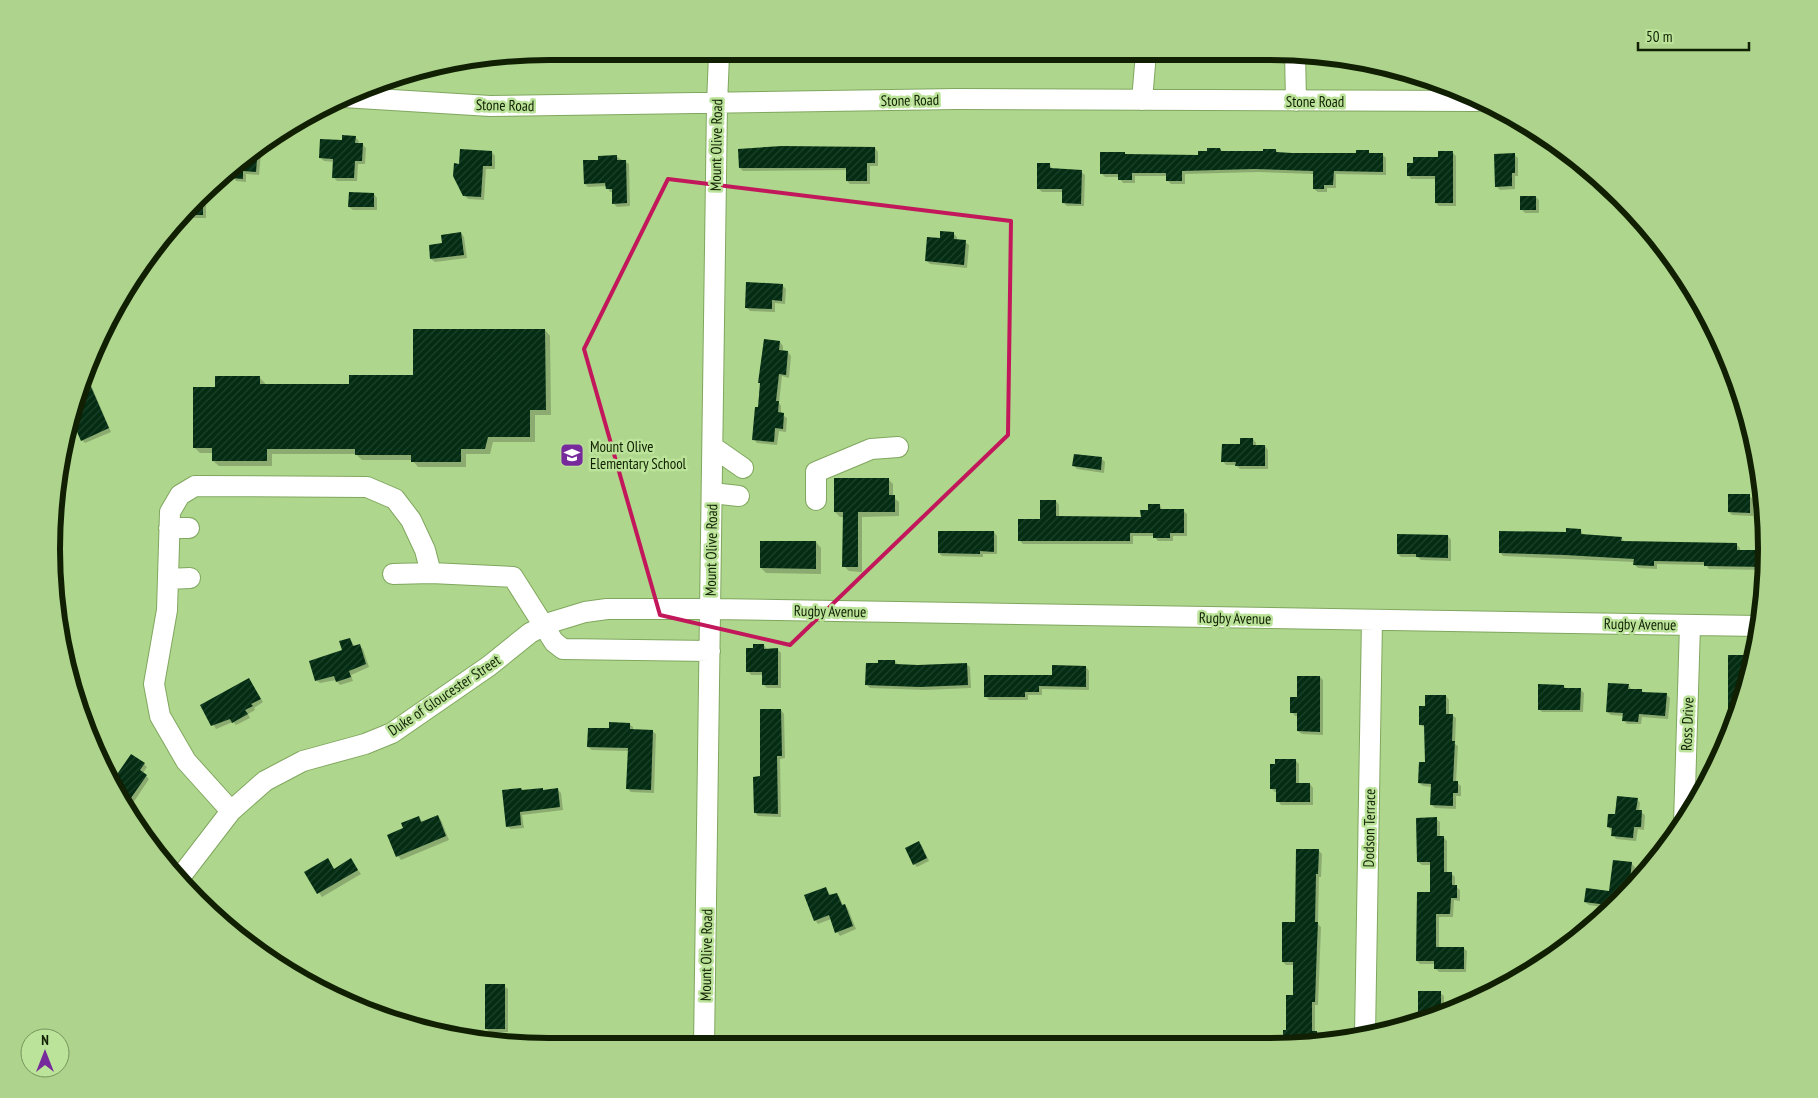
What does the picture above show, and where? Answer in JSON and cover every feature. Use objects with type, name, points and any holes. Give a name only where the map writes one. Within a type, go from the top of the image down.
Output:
[{"type":"street","name":"Mount Olive Road","points":[[704,1038],[719,60]]},
{"type":"street","points":[[1142,100],[1145,60]]},
{"type":"street","points":[[1295,61],[1296,100]]},
{"type":"street","name":"Stone Road","points":[[360,98],[490,106],[956,99],[1465,101]]},
{"type":"street","points":[[713,447],[743,468]]},
{"type":"street","points":[[816,500],[816,472],[871,448],[898,447]]},
{"type":"street","points":[[231,811],[186,761],[160,716],[154,684],[167,610],[168,579],[179,528],[170,512],[180,495],[195,486],[367,487],[395,499],[411,520],[425,550],[431,573]]},
{"type":"street","points":[[712,493],[739,496]]},
{"type":"street","points":[[393,574],[431,573],[513,577],[554,642],[562,649],[710,651]]},
{"type":"street","points":[[168,579],[190,578]]},
{"type":"street","name":"Duke of Gloucester Street","points":[[183,873],[231,811],[265,781],[303,761],[365,744],[392,733],[489,666],[530,633],[549,622],[585,612],[607,609],[710,609]]},
{"type":"street","name":"Rugby Avenue","points":[[710,609],[1752,626]]},
{"type":"street","name":"Dodson Terrace","points":[[1366,1028],[1372,620]]},
{"type":"street","name":"Ross Drive","points":[[1684,807],[1690,625]]},
{"type":"highlighted area","points":[[668,179],[1011,221],[1008,435],[790,645],[660,615],[584,349]]},
{"type":"building","points":[[342,135],[356,136],[355,143],[363,143],[362,161],[355,161],[354,178],[332,178],[333,159],[319,158],[320,139],[342,140]]},
{"type":"building","points":[[782,146],[875,147],[875,163],[867,163],[867,181],[846,181],[846,168],[739,168],[738,149]]},
{"type":"building","points":[[1207,148],[1220,148],[1221,151],[1263,151],[1263,149],[1276,149],[1276,152],[1292,153],[1356,153],[1356,150],[1369,150],[1369,153],[1383,153],[1383,172],[1334,171],[1333,185],[1324,185],[1324,189],[1313,189],[1313,171],[1254,169],[1182,171],[1182,181],[1166,181],[1166,173],[1132,173],[1132,180],[1118,180],[1118,174],[1100,174],[1100,152],[1198,155],[1198,151],[1207,151]]},
{"type":"building","points":[[460,149],[492,151],[492,166],[483,166],[481,197],[463,196],[453,176],[454,163],[459,164]]},
{"type":"building","points":[[1438,151],[1453,151],[1453,203],[1435,203],[1435,176],[1407,176],[1407,163],[1413,163],[1413,157],[1438,157]]},
{"type":"building","points":[[1515,153],[1515,173],[1512,173],[1512,186],[1495,187],[1494,154]]},
{"type":"building","points":[[617,155],[617,160],[626,160],[627,203],[612,204],[612,189],[606,189],[605,183],[584,184],[583,160],[598,160],[598,156]]},
{"type":"building","points":[[257,156],[256,172],[243,171],[243,179],[231,178]]},
{"type":"building","points":[[1037,163],[1050,163],[1050,168],[1082,170],[1081,204],[1062,203],[1062,189],[1037,189]]},
{"type":"building","points":[[349,192],[374,193],[374,207],[348,207]]},
{"type":"building","points":[[1520,196],[1536,196],[1536,210],[1520,210]]},
{"type":"building","points":[[203,203],[203,215],[192,215]]},
{"type":"building","points":[[940,231],[954,232],[954,239],[966,240],[964,265],[925,261],[927,237],[940,238]]},
{"type":"building","points":[[461,232],[464,255],[430,259],[429,245],[442,243],[441,235]]},
{"type":"building","points":[[746,282],[783,284],[782,301],[772,300],[772,309],[745,308]]},
{"type":"building","points":[[413,329],[545,329],[546,410],[530,410],[530,437],[488,437],[485,449],[461,449],[461,462],[411,462],[411,455],[355,455],[355,449],[267,449],[267,461],[212,461],[212,448],[193,448],[193,387],[215,387],[215,376],[260,376],[260,384],[349,384],[349,375],[413,375]]},
{"type":"building","points":[[764,339],[780,341],[779,350],[788,351],[786,375],[779,374],[776,401],[779,401],[778,412],[784,413],[783,429],[775,428],[774,442],[752,440],[755,407],[758,407],[760,383],[758,383]]},
{"type":"building","points":[[89,383],[109,428],[81,441],[75,428]]},
{"type":"building","points":[[1240,438],[1253,438],[1253,445],[1265,445],[1265,466],[1235,466],[1236,462],[1221,462],[1222,444],[1240,444]]},
{"type":"building","points":[[1074,454],[1102,457],[1101,470],[1072,466]]},
{"type":"building","points":[[834,478],[889,478],[889,495],[895,495],[895,512],[858,512],[858,567],[842,567],[843,512],[834,512]]},
{"type":"building","points":[[1728,494],[1750,494],[1750,513],[1728,512]]},
{"type":"building","points":[[1040,500],[1056,500],[1056,516],[1141,517],[1140,510],[1148,510],[1148,504],[1160,504],[1160,509],[1184,509],[1184,533],[1170,533],[1170,538],[1153,538],[1153,533],[1130,533],[1130,541],[1018,541],[1018,519],[1040,519]]},
{"type":"building","points":[[1566,528],[1581,529],[1581,534],[1622,537],[1621,541],[1737,543],[1737,550],[1758,550],[1757,567],[1704,566],[1704,562],[1654,561],[1654,566],[1633,565],[1634,559],[1499,553],[1499,531],[1566,532]]},
{"type":"building","points":[[938,531],[994,531],[994,552],[980,551],[980,554],[938,553]]},
{"type":"building","points":[[1397,534],[1448,535],[1448,558],[1416,557],[1416,554],[1397,554]]},
{"type":"building","points":[[760,541],[816,541],[816,569],[760,568]]},
{"type":"building","points":[[350,638],[353,646],[360,644],[366,664],[349,671],[351,677],[336,682],[334,676],[315,681],[309,661],[342,650],[339,641]]},
{"type":"building","points":[[753,644],[764,644],[764,649],[778,648],[778,685],[762,685],[762,672],[746,672],[746,648],[753,648]]},
{"type":"building","points":[[1728,655],[1746,655],[1741,676],[1728,717]]},
{"type":"building","points":[[878,660],[895,660],[895,664],[918,665],[967,663],[968,685],[920,687],[865,685],[866,663],[878,663]]},
{"type":"building","points":[[1052,665],[1086,666],[1086,687],[1039,686],[1039,692],[1025,692],[1025,697],[984,697],[984,675],[1052,675]]},
{"type":"building","points":[[1297,676],[1320,676],[1320,732],[1297,731],[1297,713],[1290,713],[1290,697],[1297,697]]},
{"type":"building","points":[[249,678],[261,699],[251,704],[253,706],[245,710],[248,714],[232,723],[230,719],[211,726],[200,705]]},
{"type":"building","points":[[1608,683],[1629,684],[1628,689],[1642,689],[1642,692],[1667,693],[1665,716],[1639,714],[1638,722],[1622,721],[1623,713],[1606,712]]},
{"type":"building","points":[[1538,684],[1564,685],[1564,688],[1581,688],[1580,710],[1538,710]]},
{"type":"building","points":[[1425,695],[1446,695],[1446,714],[1453,714],[1452,741],[1455,741],[1453,781],[1458,781],[1458,793],[1453,793],[1453,806],[1430,805],[1431,784],[1418,783],[1419,762],[1425,762],[1424,725],[1419,725],[1419,706],[1425,706]]},
{"type":"building","points":[[760,709],[781,709],[782,756],[777,756],[778,814],[754,813],[753,777],[760,776]]},
{"type":"building","points":[[609,722],[630,723],[630,729],[653,730],[651,790],[626,789],[628,748],[587,747],[588,728],[609,728]]},
{"type":"building","points":[[131,754],[145,763],[140,770],[147,775],[130,800],[116,776]]},
{"type":"building","points":[[1275,759],[1296,759],[1296,783],[1310,783],[1310,802],[1276,802],[1276,789],[1270,789],[1270,764],[1275,764]]},
{"type":"building","points":[[521,788],[522,790],[543,788],[543,790],[558,788],[560,807],[520,812],[521,825],[506,827],[502,790]]},
{"type":"building","points":[[1617,796],[1638,798],[1636,810],[1642,810],[1641,827],[1634,827],[1633,838],[1611,836],[1612,828],[1607,827],[1608,814],[1615,814]]},
{"type":"building","points":[[438,815],[446,836],[396,857],[387,835],[403,828],[401,823],[419,816],[421,822]]},
{"type":"building","points":[[1437,817],[1437,836],[1444,836],[1444,872],[1452,872],[1452,885],[1457,885],[1457,898],[1451,898],[1450,914],[1436,914],[1436,947],[1464,947],[1464,969],[1434,969],[1434,961],[1416,961],[1417,892],[1430,892],[1430,862],[1417,862],[1416,818]]},
{"type":"building","points":[[919,841],[927,858],[913,865],[905,848]]},
{"type":"building","points":[[1296,849],[1319,849],[1318,874],[1316,874],[1315,922],[1318,922],[1315,1002],[1312,1002],[1312,1031],[1317,1031],[1317,1036],[1283,1038],[1283,1030],[1286,1030],[1286,995],[1293,995],[1293,962],[1282,962],[1282,922],[1295,922]]},
{"type":"building","points":[[328,858],[334,869],[351,858],[358,870],[317,894],[304,872]]},
{"type":"building","points":[[1613,860],[1632,862],[1630,879],[1605,905],[1584,902],[1586,888],[1609,891]]},
{"type":"building","points":[[826,887],[829,895],[837,893],[842,905],[845,904],[853,926],[835,933],[829,915],[814,921],[804,895]]},
{"type":"building","points":[[485,984],[505,984],[505,1029],[485,1029]]},
{"type":"building","points":[[1418,991],[1441,991],[1441,1006],[1418,1014]]},
{"type":"place","name":"Mount Olive Elementary School","points":[[572,455]]}]
